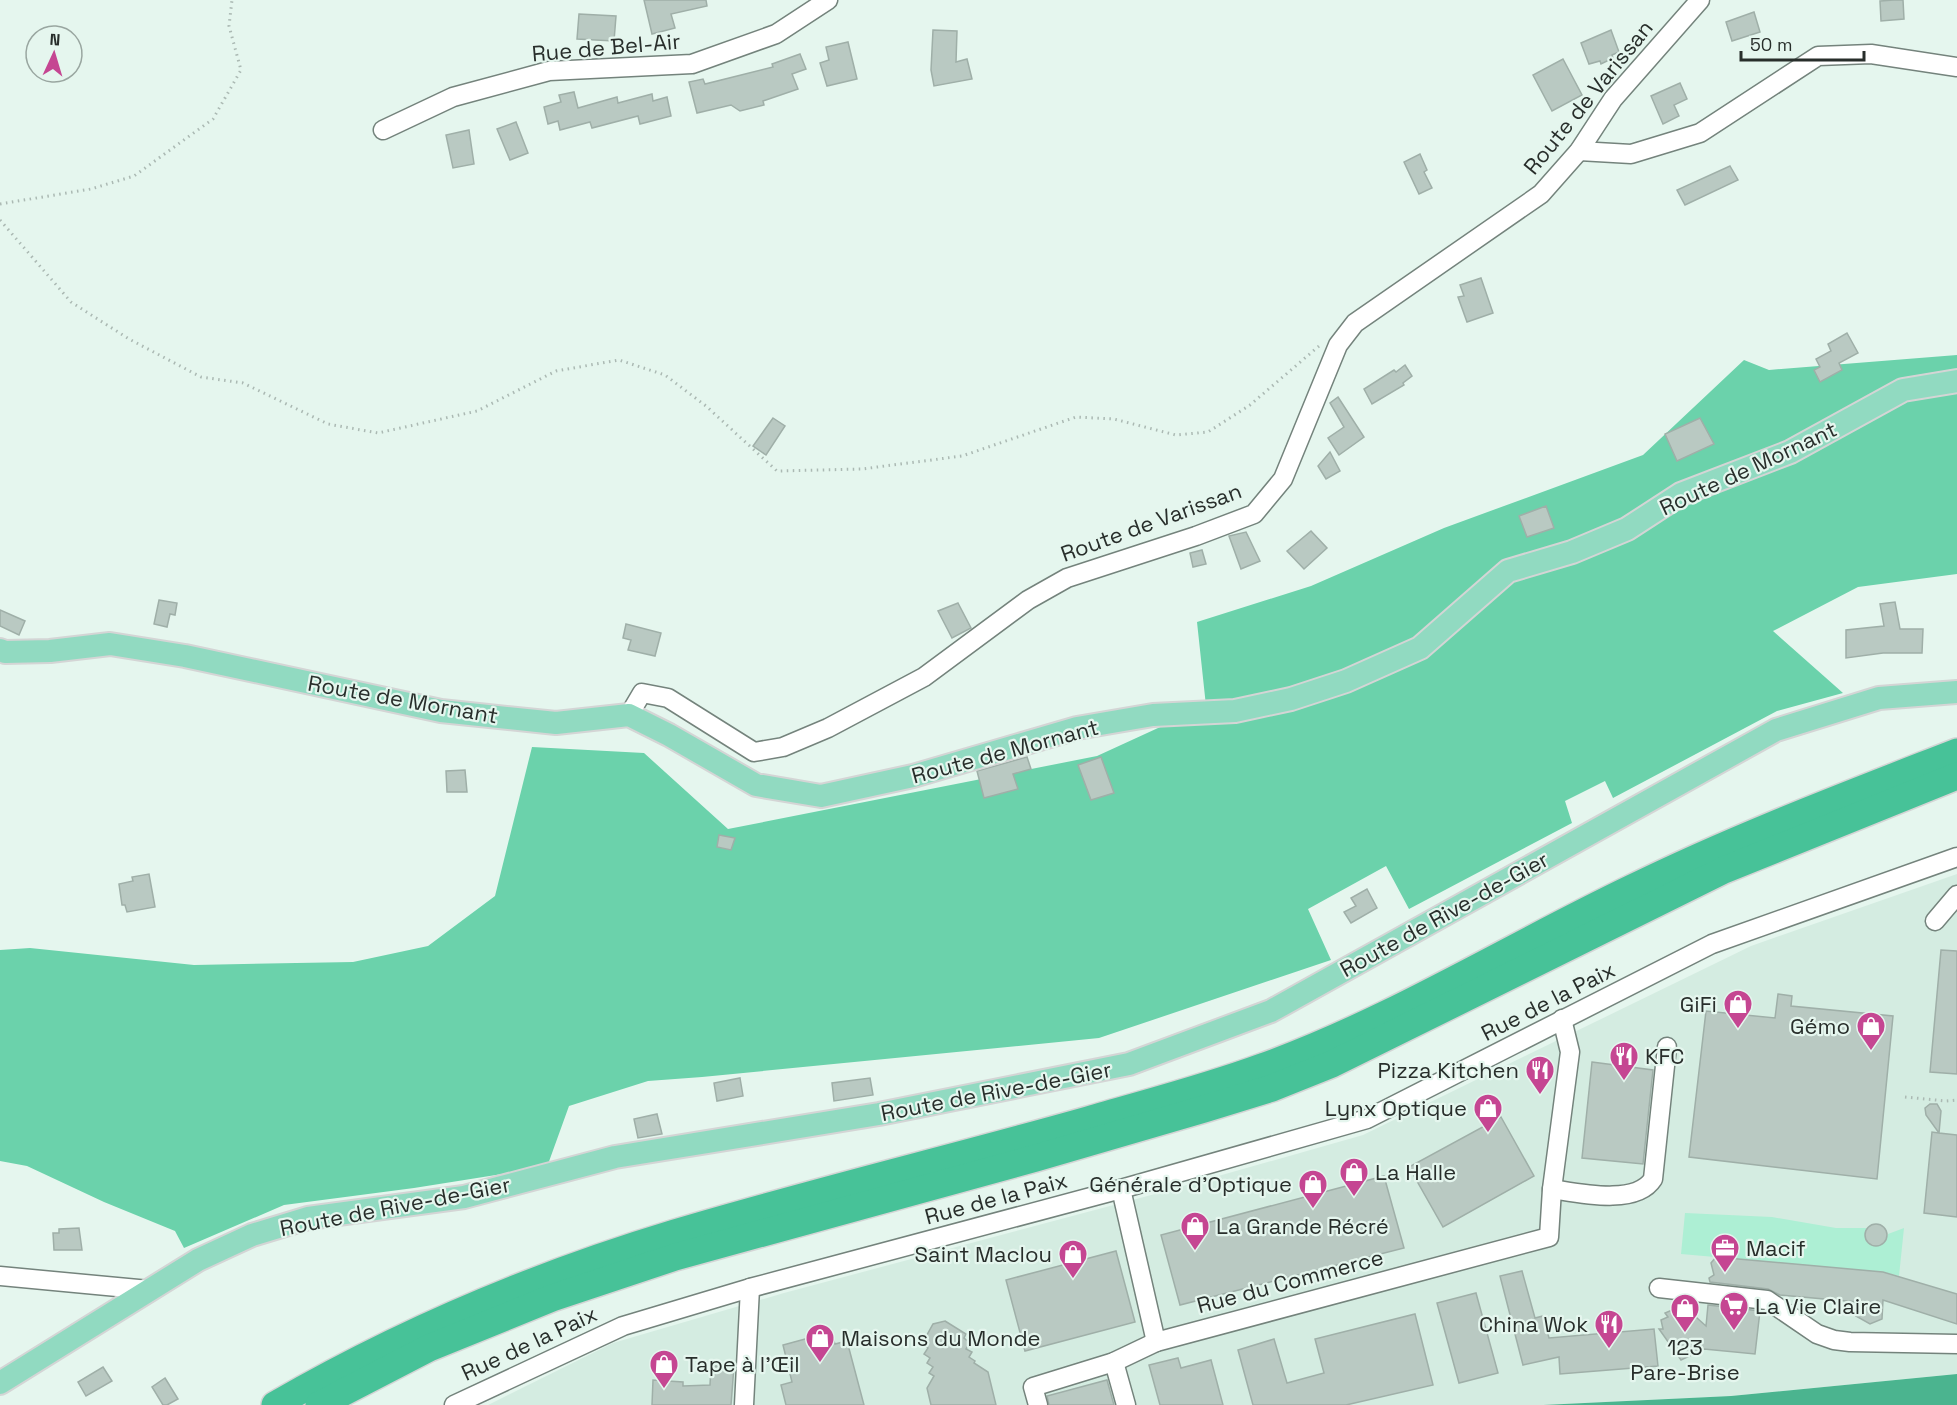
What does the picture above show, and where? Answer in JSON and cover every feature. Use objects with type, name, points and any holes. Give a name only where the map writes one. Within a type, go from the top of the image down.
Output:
[{"type":"highway","points":[[275,1405],[318,1380],[418,1330],[535,1281],[600,1258],[761,1209],[1183,1093],[1294,1055],[1380,1017],[1629,889],[1700,856],[1794,816],[1957,752]]},
{"type":"highway","points":[[319,1405],[429,1348],[552,1298],[675,1257],[1036,1158],[1272,1088],[1332,1064],[1724,870],[1957,776]]},
{"type":"main road","name":"Route de Mornant","points":[[0,650],[5,652],[50,651],[110,644],[185,656],[441,711],[556,723],[629,715],[756,785],[822,796],[913,776],[1077,728],[1153,716],[1235,711],[1291,699],[1346,681],[1420,648],[1508,571],[1572,552],[1627,529],[1681,494],[1790,452],[1903,390],[1957,381]]},
{"type":"main road","name":"Route de Rive-de-Gier","points":[[0,1383],[198,1260],[252,1235],[308,1218],[464,1197],[615,1157],[879,1114],[1129,1064],[1271,1011],[1776,730],[1879,698],[1957,692]]},
{"type":"street","name":"Rue de Bel-Air","points":[[383,130],[453,97],[549,71],[692,64],[776,34],[828,0]]},
{"type":"street","name":"Route de Varissan","points":[[629,715],[642,693],[668,698],[754,752],[783,747],[828,728],[924,677],[1028,600],[1067,578],[1196,536],[1254,513],[1283,479],[1338,345],[1355,323],[1541,194],[1579,151],[1613,99],[1700,0]]},
{"type":"street","points":[[1579,151],[1631,154],[1700,133],[1818,56],[1871,54],[1957,67]]},
{"type":"street","name":"Rue de la Paix","points":[[454,1405],[623,1326],[750,1288],[1121,1189],[1367,1119],[1713,944],[1953,860]]},
{"type":"street","points":[[1935,921],[1957,895]]},
{"type":"street","name":"Rue du Commerce","points":[[1156,1342],[1549,1237],[1552,1189],[1570,1052],[1562,1019]]},
{"type":"street","points":[[1552,1189],[1600,1196],[1639,1192],[1650,1185],[1653,1179],[1667,1047]]},
{"type":"street","points":[[1038,1405],[1033,1387],[1114,1362],[1156,1342],[1121,1189]]},
{"type":"street","points":[[0,1276],[149,1290]]},
{"type":"street","points":[[744,1405],[750,1288]]},
{"type":"street","points":[[1659,1288],[1767,1300],[1817,1334],[1834,1340],[1957,1344]]},
{"type":"street","points":[[1114,1362],[1126,1405]]},
{"type":"path","points":[[0,204],[91,189],[134,176],[213,119],[241,70],[229,26],[232,0]]},
{"type":"path","points":[[0,220],[71,302],[129,339],[201,377],[243,383],[328,424],[378,433],[433,421],[477,411],[556,371],[620,360],[664,375],[705,406],[777,471],[862,469],[962,456],[1076,417],[1114,419],[1176,435],[1208,432],[1250,405],[1323,344]]},
{"type":"path","points":[[1905,1098],[1957,1100]]},
{"type":"shaded area","points":[[1957,355],[1957,574],[1858,587],[1773,631],[1843,693],[1777,711],[1613,798],[1605,781],[1565,801],[1572,823],[1409,909],[1386,866],[1308,909],[1331,960],[1099,1038],[648,1081],[569,1106],[547,1167],[284,1205],[184,1248],[175,1231],[104,1202],[27,1166],[0,1161],[0,950],[30,948],[194,965],[353,962],[428,946],[495,896],[532,747],[644,753],[728,829],[1097,756],[1206,706],[1197,622],[1311,586],[1444,528],[1643,455],[1744,360],[1769,370]]},
{"type":"shaded area","points":[[1957,874],[1957,1374],[1731,1396],[1543,1405],[488,1405],[613,1343],[784,1293],[1155,1194],[1363,1135],[1751,946]]},
{"type":"shaded area","points":[[1685,1213],[1772,1217],[1836,1228],[1866,1228],[1866,1240],[1875,1246],[1886,1241],[1888,1234],[1904,1228],[1899,1276],[1883,1272],[1681,1254]]},
{"type":"shaded area","points":[[1957,1374],[1957,1405],[1543,1405],[1731,1396]]},
{"type":"building","points":[[644,0],[706,0],[707,6],[671,14],[675,28],[652,34]]},
{"type":"building","points":[[1903,0],[1904,19],[1881,21],[1880,1]]},
{"type":"building","points":[[1754,12],[1760,32],[1732,41],[1726,22]]},
{"type":"building","points":[[579,14],[616,16],[614,41],[577,39]]},
{"type":"building","points":[[933,30],[957,31],[956,62],[967,59],[972,79],[934,86],[931,70]]},
{"type":"building","points":[[1611,30],[1619,52],[1601,64],[1600,61],[1589,64],[1581,43]]},
{"type":"building","points":[[848,42],[857,79],[827,86],[820,63],[829,60],[826,47]]},
{"type":"building","points":[[800,54],[806,69],[792,74],[798,89],[763,101],[764,105],[740,111],[731,105],[697,113],[689,82],[703,79],[705,84],[773,67],[772,64]]},
{"type":"building","points":[[1563,59],[1582,95],[1552,111],[1533,75]]},
{"type":"building","points":[[1680,83],[1687,99],[1674,105],[1679,116],[1663,124],[1651,96]]},
{"type":"building","points":[[574,92],[578,108],[617,97],[618,103],[652,94],[653,101],[667,97],[671,116],[640,124],[638,116],[592,128],[590,122],[560,130],[558,121],[548,124],[544,107],[561,102],[559,95]]},
{"type":"building","points":[[516,122],[528,153],[510,160],[497,129]]},
{"type":"building","points":[[469,130],[474,164],[453,168],[446,135]]},
{"type":"building","points":[[1420,154],[1427,170],[1424,172],[1432,188],[1419,194],[1404,162]]},
{"type":"building","points":[[1730,166],[1738,180],[1685,205],[1677,190]]},
{"type":"building","points":[[1481,278],[1493,313],[1467,322],[1458,297],[1464,296],[1460,285]]},
{"type":"building","points":[[1847,333],[1858,353],[1839,363],[1842,370],[1820,382],[1814,370],[1820,367],[1816,359],[1831,351],[1828,344]]},
{"type":"building","points":[[1405,365],[1412,376],[1403,383],[1404,385],[1372,404],[1364,389]]},
{"type":"building","points":[[1338,397],[1364,437],[1339,455],[1328,438],[1344,427],[1330,403]]},
{"type":"building","points":[[773,418],[785,426],[766,455],[753,446]]},
{"type":"building","points":[[1700,418],[1714,444],[1677,461],[1665,434]]},
{"type":"building","points":[[1330,452],[1340,471],[1326,479],[1318,466]]},
{"type":"building","points":[[1546,506],[1554,528],[1527,537],[1519,516]]},
{"type":"building","points":[[1311,531],[1327,548],[1304,569],[1287,551]]},
{"type":"building","points":[[1246,532],[1260,561],[1241,569],[1229,536]]},
{"type":"building","points":[[1202,550],[1206,564],[1193,567],[1190,553]]},
{"type":"building","points":[[159,600],[177,603],[175,615],[170,614],[167,627],[154,624]]},
{"type":"building","points":[[1895,602],[1900,629],[1923,629],[1922,653],[1883,653],[1846,658],[1846,630],[1884,626],[1880,604]]},
{"type":"building","points":[[958,603],[971,628],[952,638],[938,611]]},
{"type":"building","points":[[0,610],[25,621],[19,635],[0,626]]},
{"type":"building","points":[[626,624],[661,633],[655,656],[628,650],[631,640],[623,638]]},
{"type":"building","points":[[1027,757],[1031,769],[1013,774],[1018,789],[984,798],[977,771]]},
{"type":"building","points":[[1101,757],[1114,793],[1091,800],[1078,765]]},
{"type":"building","points":[[465,770],[467,792],[447,792],[446,771]]},
{"type":"building","points":[[719,835],[735,838],[731,850],[717,847]]},
{"type":"building","points":[[149,874],[155,907],[127,912],[125,905],[122,905],[119,884],[133,881],[132,877]]},
{"type":"building","points":[[1367,889],[1377,908],[1351,923],[1344,912],[1356,906],[1351,898]]},
{"type":"building","points":[[1941,950],[1957,951],[1957,1074],[1930,1072]]},
{"type":"building","points":[[1778,994],[1792,996],[1791,1006],[1893,1016],[1877,1179],[1689,1157],[1706,1011],[1775,1018]]},
{"type":"building","points":[[1592,1062],[1653,1070],[1643,1164],[1582,1158]]},
{"type":"building","points":[[740,1078],[743,1096],[717,1101],[714,1083]]},
{"type":"building","points":[[870,1078],[873,1095],[834,1101],[832,1083]]},
{"type":"building","points":[[1930,1104],[1937,1104],[1941,1111],[1939,1133],[1926,1115],[1925,1108]]},
{"type":"building","points":[[657,1114],[662,1134],[638,1138],[634,1119]]},
{"type":"building","points":[[1501,1117],[1534,1176],[1443,1227],[1409,1167]]},
{"type":"building","points":[[1932,1132],[1957,1135],[1957,1217],[1924,1213]]},
{"type":"building","points":[[1384,1176],[1404,1248],[1180,1305],[1161,1235]]},
{"type":"building","points":[[1872,1224],[1880,1224],[1887,1231],[1887,1239],[1880,1246],[1872,1246],[1865,1239],[1865,1231]]},
{"type":"building","points":[[79,1228],[82,1250],[54,1250],[53,1233],[59,1233],[59,1229]]},
{"type":"building","points":[[1116,1251],[1135,1322],[1025,1351],[1006,1280]]},
{"type":"building","points":[[1716,1257],[1883,1272],[1957,1294],[1957,1324],[1883,1300],[1882,1319],[1870,1324],[1856,1316],[1857,1302],[1780,1295],[1768,1289],[1710,1282],[1709,1278],[1714,1275],[1711,1263]]},
{"type":"building","points":[[1522,1271],[1535,1318],[1543,1316],[1549,1338],[1654,1329],[1658,1366],[1560,1374],[1559,1357],[1523,1365],[1500,1276]]},
{"type":"building","points":[[1476,1293],[1498,1373],[1459,1383],[1437,1303]]},
{"type":"building","points":[[1708,1305],[1760,1311],[1755,1354],[1704,1349],[1681,1360],[1659,1329],[1663,1329],[1661,1320],[1668,1317],[1665,1313],[1679,1307],[1681,1311],[1687,1309],[1706,1326]]},
{"type":"building","points":[[1415,1314],[1433,1385],[1346,1405],[1253,1405],[1238,1350],[1274,1339],[1287,1383],[1324,1373],[1315,1339]]},
{"type":"building","points":[[945,1321],[966,1334],[964,1338],[970,1343],[966,1349],[972,1352],[969,1357],[988,1372],[996,1405],[931,1405],[927,1388],[934,1376],[929,1373],[933,1367],[927,1363],[930,1358],[924,1354],[928,1348],[922,1344],[933,1324]]},
{"type":"building","name":"Maisons du Monde","points":[[831,1332],[835,1344],[847,1341],[864,1405],[786,1405],[781,1385],[792,1382],[783,1345]]},
{"type":"building","points":[[1178,1358],[1181,1368],[1211,1360],[1223,1405],[1160,1405],[1149,1365]]},
{"type":"building","points":[[711,1366],[734,1366],[731,1405],[652,1405],[653,1380],[683,1382],[683,1386],[710,1385]]},
{"type":"building","points":[[103,1367],[112,1381],[86,1396],[78,1382]]},
{"type":"building","points":[[165,1378],[178,1399],[163,1405],[152,1387]]},
{"type":"building","points":[[1107,1380],[1114,1405],[1049,1405],[1047,1396]]},
{"type":"place","name":"GiFi","points":[[1738,1030]]},
{"type":"place","name":"Gémo","points":[[1871,1052]]},
{"type":"place","name":"KFC","points":[[1624,1082]]},
{"type":"place","name":"Pizza Kitchen","points":[[1540,1096]]},
{"type":"place","name":"Lynx Optique","points":[[1488,1134]]},
{"type":"place","name":"La Halle","points":[[1354,1198]]},
{"type":"place","name":"Générale d'Optique","points":[[1313,1210]]},
{"type":"place","name":"La Grande Récré","points":[[1195,1252]]},
{"type":"place","name":"Macif","points":[[1725,1274]]},
{"type":"place","name":"Saint Maclou","points":[[1073,1280]]},
{"type":"place","name":"La Vie Claire","points":[[1734,1332]]},
{"type":"place","name":"123 Pare-Brise","points":[[1685,1334]]},
{"type":"place","name":"China Wok","points":[[1609,1350]]},
{"type":"place","name":"Maisons du Monde","points":[[820,1364]]},
{"type":"place","name":"Tape à l'Œil","points":[[664,1390]]}]
